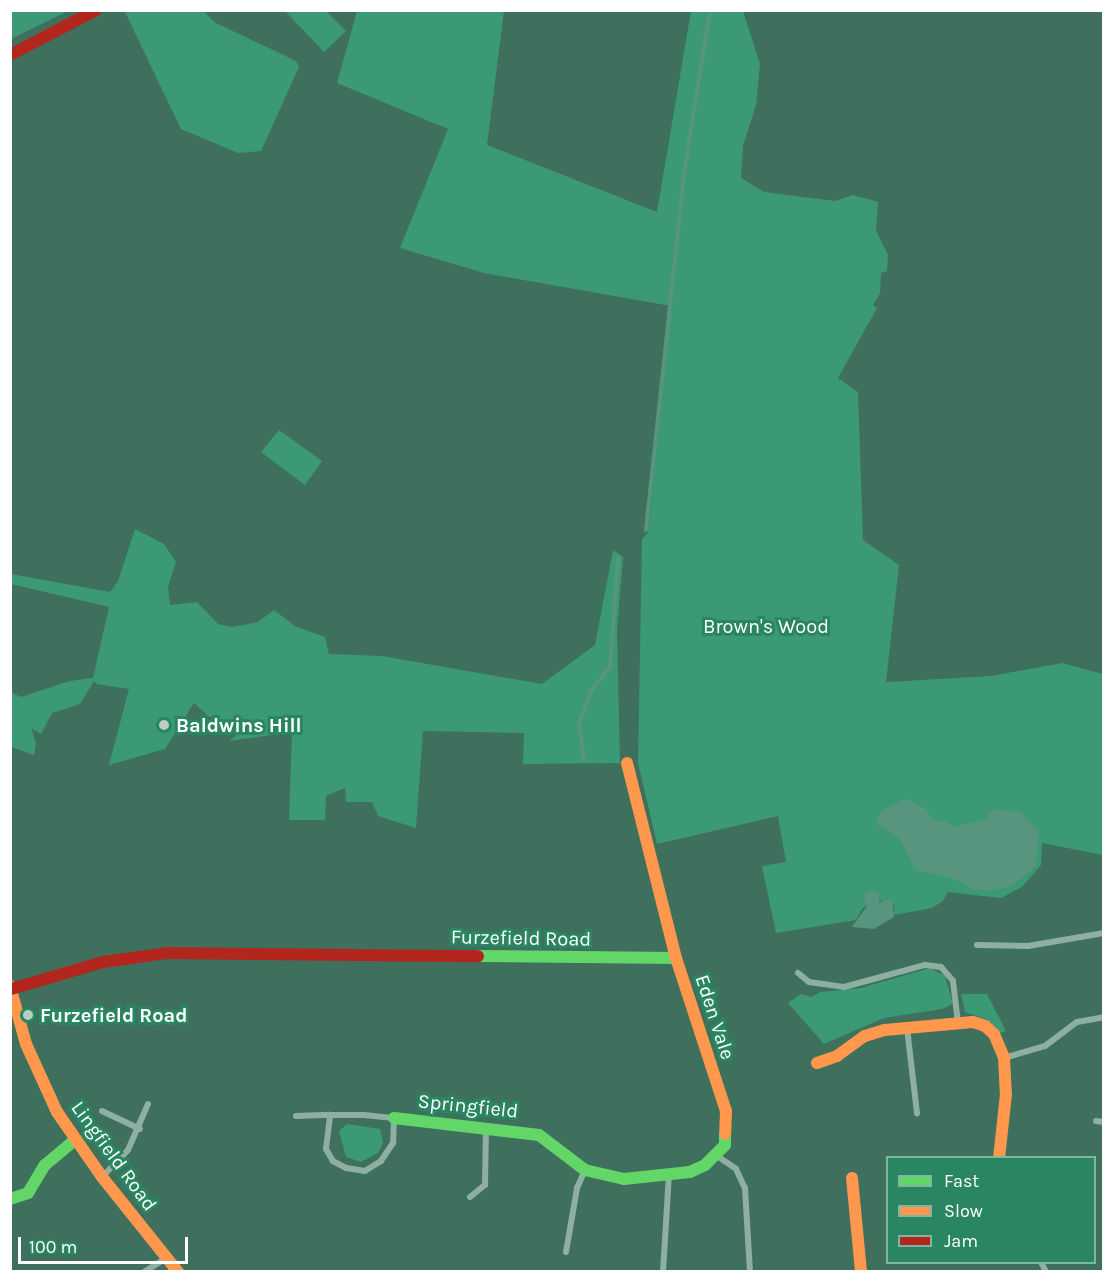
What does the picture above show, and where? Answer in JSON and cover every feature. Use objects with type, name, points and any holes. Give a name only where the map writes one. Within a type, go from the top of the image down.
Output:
[{"type":"street","points":[[10,56],[96,10]]},
{"type":"street","name":"Eden Vale","points":[[627,763],[675,958],[726,1111],[728,1130],[717,1156]]},
{"type":"street","points":[[977,945],[1028,946],[1104,933]]},
{"type":"street","name":"Furzefield Road","points":[[11,988],[103,962],[168,953],[675,958]]},
{"type":"street","points":[[798,973],[809,981],[844,987],[925,965],[941,967],[953,981],[958,1023]]},
{"type":"street","name":"Lingfield Road","points":[[11,988],[35,1066],[74,1141],[178,1272]]},
{"type":"street","points":[[1004,1058],[1045,1046],[1077,1022],[1104,1017]]},
{"type":"street","points":[[818,1063],[837,1056],[865,1036],[907,1028],[958,1023],[985,1026],[994,1034],[1004,1058],[1006,1095],[999,1156]]},
{"type":"street","points":[[907,1028],[917,1113]]},
{"type":"street","points":[[102,1177],[128,1150],[140,1129],[148,1104]]},
{"type":"street","points":[[102,1111],[140,1129]]},
{"type":"street","name":"Springfield","points":[[330,1115],[325,1133],[326,1149],[333,1161],[365,1171],[381,1161],[393,1143],[394,1118]]},
{"type":"street","name":"Springfield","points":[[296,1116],[394,1118],[539,1135],[585,1170],[624,1179],[690,1172],[717,1156]]},
{"type":"street","points":[[470,1197],[484,1185],[486,1128]]},
{"type":"street","points":[[10,1198],[28,1193],[45,1165],[74,1141]]},
{"type":"street","points":[[717,1156],[736,1169],[745,1188],[750,1272]]},
{"type":"street","points":[[566,1252],[577,1188],[585,1170]]},
{"type":"street","points":[[663,1272],[669,1175]]},
{"type":"street","points":[[852,1178],[861,1272]]},
{"type":"street","points":[[144,1272],[167,1257]]},
{"type":"green space","points":[[11,10],[68,10],[68,11],[11,39]]},
{"type":"green space","points":[[203,10],[214,22],[296,61],[299,67],[261,151],[238,153],[181,129],[125,12]]},
{"type":"green space","points":[[285,11],[326,11],[346,31],[324,52]]},
{"type":"green space","name":"Brown's Wood","points":[[357,11],[504,11],[487,145],[657,212],[691,11],[743,11],[760,64],[756,105],[743,146],[741,178],[764,192],[835,201],[853,195],[878,202],[876,231],[888,255],[887,271],[881,273],[880,293],[873,305],[877,308],[838,378],[858,392],[863,540],[899,565],[886,682],[991,676],[1062,663],[1103,674],[1103,855],[1042,843],[1041,865],[1022,887],[1001,898],[948,892],[943,901],[932,908],[894,915],[894,905],[877,900],[862,909],[856,920],[776,933],[762,866],[786,862],[778,816],[657,844],[638,763],[642,539],[648,533],[671,306],[484,273],[400,248],[448,129],[337,83]]},
{"type":"green space","points":[[279,430],[322,461],[305,485],[261,452]]},
{"type":"green space","points":[[135,529],[164,544],[176,562],[168,587],[170,605],[197,602],[218,624],[232,627],[258,622],[274,610],[295,626],[325,637],[329,654],[382,656],[542,684],[595,645],[613,550],[623,557],[617,630],[620,763],[523,764],[524,733],[423,731],[416,828],[378,816],[372,802],[346,802],[345,788],[326,796],[325,820],[289,820],[292,732],[229,741],[243,730],[208,716],[194,703],[165,749],[109,765],[129,689],[97,684],[94,681],[80,704],[52,713],[41,734],[31,728],[36,743],[34,755],[11,747],[11,692],[21,697],[70,681],[93,678],[109,607],[11,584],[11,574],[110,592],[118,581]]},
{"type":"green space","points":[[930,968],[945,976],[953,1004],[942,1009],[884,1018],[824,1044],[788,1003],[801,994],[811,997],[820,992],[861,988]]},
{"type":"green space","points":[[961,994],[987,994],[1006,1031],[1000,1033],[988,1020],[965,1012]]},
{"type":"green space","points":[[347,1124],[380,1129],[383,1143],[378,1153],[361,1162],[346,1157],[339,1131]]},
{"type":"shaded area","points":[[905,799],[926,809],[932,821],[946,821],[952,827],[990,819],[987,814],[995,809],[1021,813],[1039,832],[1036,866],[1012,886],[990,891],[972,889],[955,879],[916,870],[900,839],[876,824],[881,811]]},
{"type":"shaded area","points":[[871,891],[879,892],[879,903],[892,898],[894,917],[874,929],[852,927],[867,906],[864,896]]},
{"type":"waterway","points":[[646,530],[684,173],[710,10]]},
{"type":"waterway","points":[[584,760],[579,723],[591,691],[610,667],[618,557]]},
{"type":"traffic: fast","points":[[478,956],[676,958]]},
{"type":"traffic: fast","points":[[394,1118],[539,1135],[585,1170],[624,1179],[690,1172],[705,1165],[725,1145],[725,1134]]},
{"type":"traffic: fast","points":[[10,1199],[28,1193],[45,1165],[74,1141]]},
{"type":"traffic: slow","points":[[627,763],[676,958],[726,1111],[725,1134]]},
{"type":"traffic: slow","points":[[10,986],[26,1044],[57,1112],[102,1177],[178,1272]]},
{"type":"traffic: slow","points":[[817,1063],[837,1056],[865,1036],[885,1030],[973,1022],[985,1026],[994,1034],[1004,1058],[1006,1094],[999,1156]]},
{"type":"traffic: slow","points":[[852,1178],[861,1272]]},
{"type":"traffic: jam","points":[[10,55],[96,10]]},
{"type":"traffic: jam","points":[[11,989],[103,962],[168,953],[478,956]]},
{"type":"place","name":"Baldwins Hill","points":[[164,725]]},
{"type":"place","name":"Furzefield Road","points":[[28,1015]]}]
